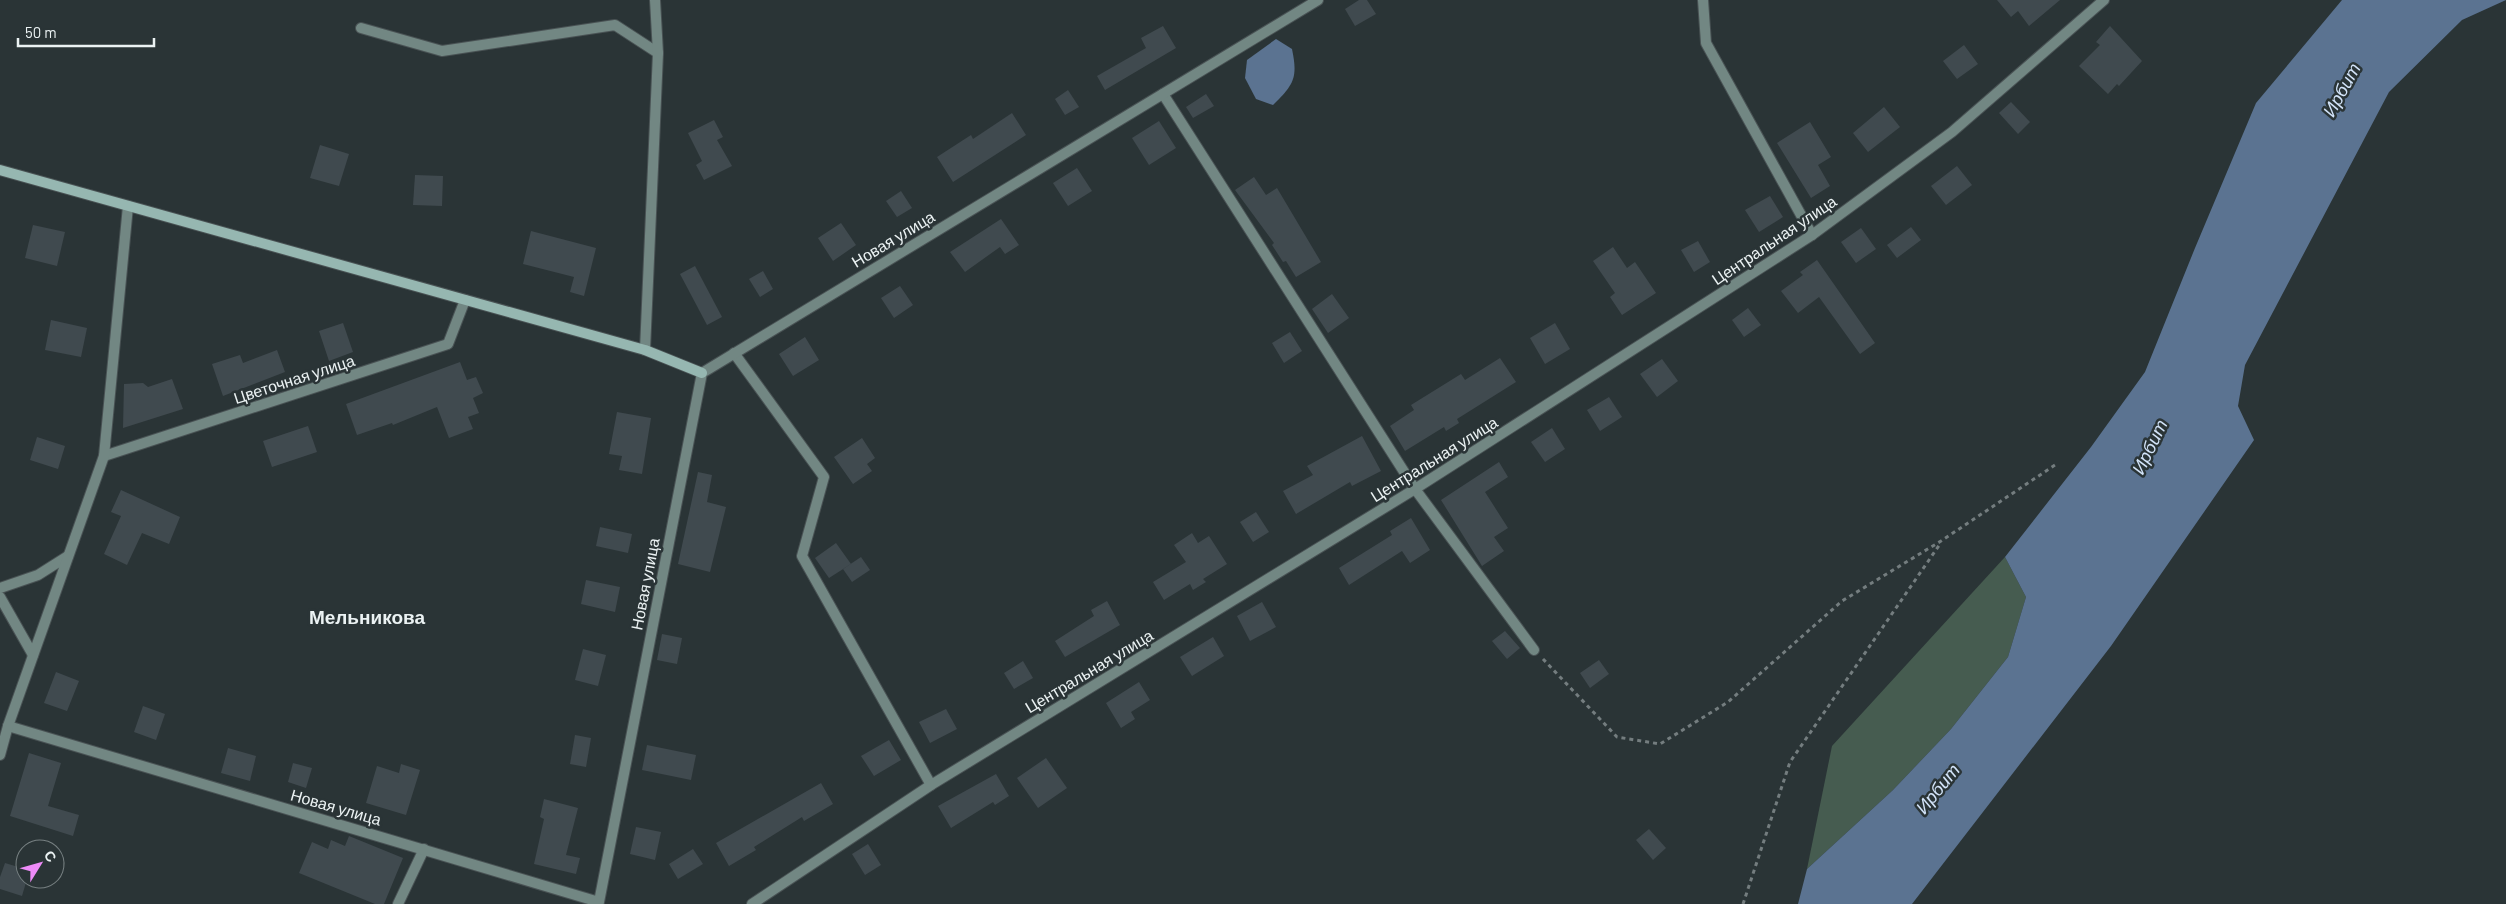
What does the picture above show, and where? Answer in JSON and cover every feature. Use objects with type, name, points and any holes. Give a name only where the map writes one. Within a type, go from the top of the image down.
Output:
[{"type":"street","points":[[645,350],[658,53],[655,0]]},
{"type":"street","name":"Новая улица","points":[[8,726],[424,849],[598,903],[702,374],[1318,0]]},
{"type":"street","points":[[1703,0],[1706,43],[1812,236]]},
{"type":"street","name":"Центральная улица","points":[[752,904],[931,785],[1415,489],[1812,236],[1952,132],[2104,0]]},
{"type":"street","points":[[361,28],[442,51],[615,25],[658,53]]},
{"type":"street","points":[[1163,94],[1415,489],[1534,650]]},
{"type":"street","points":[[0,170],[645,350],[702,374]]},
{"type":"street","points":[[0,755],[33,654],[104,456],[128,206]]},
{"type":"street","name":"Цветочная улица","points":[[104,456],[448,344],[465,300]]},
{"type":"street","points":[[734,353],[824,477],[802,556],[931,785]]},
{"type":"street","points":[[0,588],[38,575],[68,556]]},
{"type":"street","points":[[0,597],[33,654]]},
{"type":"street","points":[[398,904],[424,849]]},
{"type":"path","points":[[1534,650],[1617,737],[1660,744],[1728,702],[1842,601],[1941,541],[2058,463]]},
{"type":"path","points":[[1743,904],[1790,762],[1941,541]]},
{"type":"green space","points":[[2005,557],[2026,597],[2008,657],[1951,729],[1893,790],[1807,869],[1832,746]]},
{"type":"water","name":"Ирбит","points":[[2342,0],[2506,0],[2462,20],[2389,92],[2245,365],[2238,406],[2254,440],[2111,646],[1912,904],[1798,904],[1807,869],[1893,790],[1951,729],[2008,657],[2026,597],[2005,557],[2091,447],[2145,372],[2256,103]]},
{"type":"water","points":[[1276,39],[1292,49],[1295,67],[1290,86],[1273,105],[1256,99],[1245,78],[1247,60]]},
{"type":"building","points":[[1359,0],[1367,0],[1376,14],[1355,26],[1345,9]]},
{"type":"building","points":[[1997,0],[2060,0],[2029,26],[2018,11],[2011,17]]},
{"type":"building","points":[[1163,26],[1176,48],[1105,90],[1097,76],[1146,48],[1141,38]]},
{"type":"building","points":[[2110,26],[2142,61],[2119,86],[2117,84],[2108,94],[2079,66],[2100,45],[2096,42]]},
{"type":"building","points":[[1964,45],[1978,64],[1957,79],[1943,61]]},
{"type":"building","points":[[1068,90],[1079,107],[1065,115],[1055,99]]},
{"type":"building","points":[[1206,94],[1214,106],[1193,118],[1186,107]]},
{"type":"building","points":[[2011,102],[2030,122],[2018,134],[1999,113]]},
{"type":"building","points":[[1884,107],[1900,127],[1868,152],[1853,133]]},
{"type":"building","points":[[1012,113],[1026,135],[953,182],[937,157],[971,135],[973,139]]},
{"type":"building","points":[[714,120],[723,137],[717,140],[732,166],[704,180],[696,165],[702,161],[688,133]]},
{"type":"building","points":[[1159,121],[1176,148],[1149,165],[1132,138]]},
{"type":"building","points":[[1810,122],[1831,157],[1818,165],[1830,186],[1811,198],[1777,143]]},
{"type":"building","points":[[320,145],[349,154],[339,186],[310,178]]},
{"type":"building","points":[[1957,166],[1972,185],[1946,205],[1931,186]]},
{"type":"building","points":[[1077,168],[1092,191],[1068,206],[1053,183]]},
{"type":"building","points":[[415,175],[443,176],[442,206],[413,205]]},
{"type":"building","points":[[1254,177],[1266,195],[1277,188],[1321,262],[1296,277],[1286,261],[1283,262],[1272,245],[1274,243],[1235,190]]},
{"type":"building","points":[[901,191],[912,208],[897,217],[886,201]]},
{"type":"building","points":[[1770,196],[1783,217],[1759,232],[1745,210]]},
{"type":"building","points":[[1001,219],[1019,245],[1005,254],[1000,247],[965,272],[950,252]]},
{"type":"building","points":[[841,223],[856,245],[833,261],[818,238]]},
{"type":"building","points":[[33,225],[65,232],[57,266],[25,258]]},
{"type":"building","points":[[1911,227],[1921,240],[1897,258],[1887,245]]},
{"type":"building","points":[[1861,228],[1876,249],[1856,263],[1841,242]]},
{"type":"building","points":[[531,231],[596,248],[584,296],[570,292],[574,277],[523,264]]},
{"type":"building","points":[[1698,241],[1710,262],[1694,272],[1681,250]]},
{"type":"building","points":[[1613,247],[1627,268],[1635,262],[1656,293],[1622,315],[1610,297],[1615,293],[1593,261]]},
{"type":"building","points":[[1817,260],[1875,343],[1860,354],[1819,297],[1798,313],[1781,291],[1803,275],[1800,272]]},
{"type":"building","points":[[695,266],[722,317],[707,325],[680,274]]},
{"type":"building","points":[[763,271],[773,289],[760,297],[749,279]]},
{"type":"building","points":[[900,286],[913,305],[894,318],[881,298]]},
{"type":"building","points":[[1332,294],[1349,318],[1328,333],[1312,309]]},
{"type":"building","points":[[1748,308],[1761,325],[1744,337],[1732,320]]},
{"type":"building","points":[[51,320],[87,328],[81,357],[45,350]]},
{"type":"building","points":[[343,323],[353,352],[329,361],[319,331]]},
{"type":"building","points":[[1555,323],[1570,349],[1545,364],[1530,338]]},
{"type":"building","points":[[1290,332],[1302,351],[1284,363],[1272,343]]},
{"type":"building","points":[[805,337],[819,360],[793,376],[779,354]]},
{"type":"building","points":[[277,350],[285,372],[223,396],[212,364],[240,355],[243,363]]},
{"type":"building","points":[[1500,358],[1516,382],[1457,419],[1459,423],[1446,431],[1444,427],[1405,451],[1390,426],[1414,410],[1411,405],[1461,374],[1465,380]]},
{"type":"building","points":[[1662,359],[1678,381],[1657,397],[1640,374]]},
{"type":"building","points":[[460,362],[467,380],[476,377],[483,393],[473,398],[479,413],[468,417],[473,429],[449,438],[437,407],[393,425],[392,423],[357,435],[346,404]]},
{"type":"building","points":[[172,379],[183,409],[123,428],[124,384],[143,383],[148,387]]},
{"type":"building","points":[[1609,397],[1622,417],[1600,431],[1587,410]]},
{"type":"building","points":[[617,412],[651,418],[642,474],[619,470],[622,456],[609,454]]},
{"type":"building","points":[[308,426],[317,452],[272,467],[263,441]]},
{"type":"building","points":[[1552,428],[1565,449],[1545,462],[1531,442]]},
{"type":"building","points":[[1362,436],[1381,471],[1352,486],[1350,482],[1296,514],[1283,491],[1313,475],[1307,466]]},
{"type":"building","points":[[37,437],[65,446],[58,469],[30,460]]},
{"type":"building","points":[[862,438],[875,458],[867,464],[872,471],[853,484],[834,457]]},
{"type":"building","points":[[1499,462],[1508,477],[1485,492],[1508,528],[1494,537],[1504,551],[1482,566],[1441,500]]},
{"type":"building","points":[[698,472],[712,475],[707,502],[726,507],[710,572],[678,564]]},
{"type":"building","points":[[121,490],[180,517],[169,544],[142,533],[127,565],[104,554],[121,516],[111,512]]},
{"type":"building","points":[[1256,512],[1269,532],[1253,542],[1240,522]]},
{"type":"building","points":[[1411,518],[1430,550],[1410,563],[1402,551],[1349,585],[1339,568],[1392,535],[1390,531]]},
{"type":"building","points":[[600,527],[632,534],[628,553],[596,546]]},
{"type":"building","points":[[1192,533],[1198,543],[1209,536],[1227,564],[1203,579],[1206,582],[1193,590],[1190,584],[1164,600],[1153,582],[1186,562],[1174,545]]},
{"type":"building","points":[[836,543],[851,564],[829,578],[815,558]]},
{"type":"building","points":[[861,557],[870,570],[852,582],[843,569]]},
{"type":"building","points":[[586,580],[620,587],[615,612],[581,604]]},
{"type":"building","points":[[1107,601],[1120,625],[1065,657],[1055,641],[1094,616],[1091,610]]},
{"type":"building","points":[[1262,602],[1276,627],[1250,641],[1237,616]]},
{"type":"building","points":[[1505,631],[1520,648],[1507,659],[1492,641]]},
{"type":"building","points":[[662,634],[682,638],[677,664],[657,660]]},
{"type":"building","points":[[1213,637],[1224,656],[1192,676],[1180,657]]},
{"type":"building","points":[[583,649],[606,655],[598,686],[575,680]]},
{"type":"building","points":[[1599,660],[1609,674],[1590,688],[1580,673]]},
{"type":"building","points":[[1023,661],[1033,678],[1014,689],[1004,673]]},
{"type":"building","points":[[56,672],[79,681],[67,711],[44,703]]},
{"type":"building","points":[[1139,682],[1150,700],[1131,712],[1135,719],[1121,728],[1106,703]]},
{"type":"building","points":[[143,706],[165,714],[156,740],[134,732]]},
{"type":"building","points":[[946,709],[957,729],[930,743],[919,722]]},
{"type":"building","points":[[575,735],[591,738],[586,767],[570,764]]},
{"type":"building","points":[[889,740],[901,760],[874,776],[861,756]]},
{"type":"building","points":[[647,745],[696,755],[691,780],[642,770]]},
{"type":"building","points":[[228,748],[256,756],[250,781],[221,773]]},
{"type":"building","points":[[29,753],[61,763],[48,806],[79,815],[73,836],[10,816]]},
{"type":"building","points":[[1046,758],[1067,788],[1038,808],[1017,778]]},
{"type":"building","points":[[293,763],[312,768],[306,788],[288,782]]},
{"type":"building","points":[[401,764],[420,770],[406,815],[366,803],[377,766],[399,773]]},
{"type":"building","points":[[996,774],[1009,796],[995,805],[993,802],[951,828],[938,806]]},
{"type":"building","points":[[821,783],[833,804],[804,821],[802,817],[754,847],[756,850],[729,866],[716,843]]},
{"type":"building","points":[[544,799],[578,808],[566,855],[580,858],[576,874],[534,864],[544,819],[540,817]]},
{"type":"building","points":[[636,827],[661,832],[655,860],[630,854]]},
{"type":"building","points":[[1649,829],[1666,848],[1653,860],[1636,840]]},
{"type":"building","points":[[349,836],[403,858],[384,904],[375,904],[299,873],[312,842],[328,849],[331,840],[345,846]]},
{"type":"building","points":[[868,844],[881,865],[865,875],[852,854]]},
{"type":"building","points":[[693,849],[703,864],[678,879],[669,864]]},
{"type":"building","points":[[5,863],[15,866],[15,889],[24,889],[22,896],[0,889],[0,877]]},
{"type":"district","name":"Мельникова","points":[[367,617]]}]
